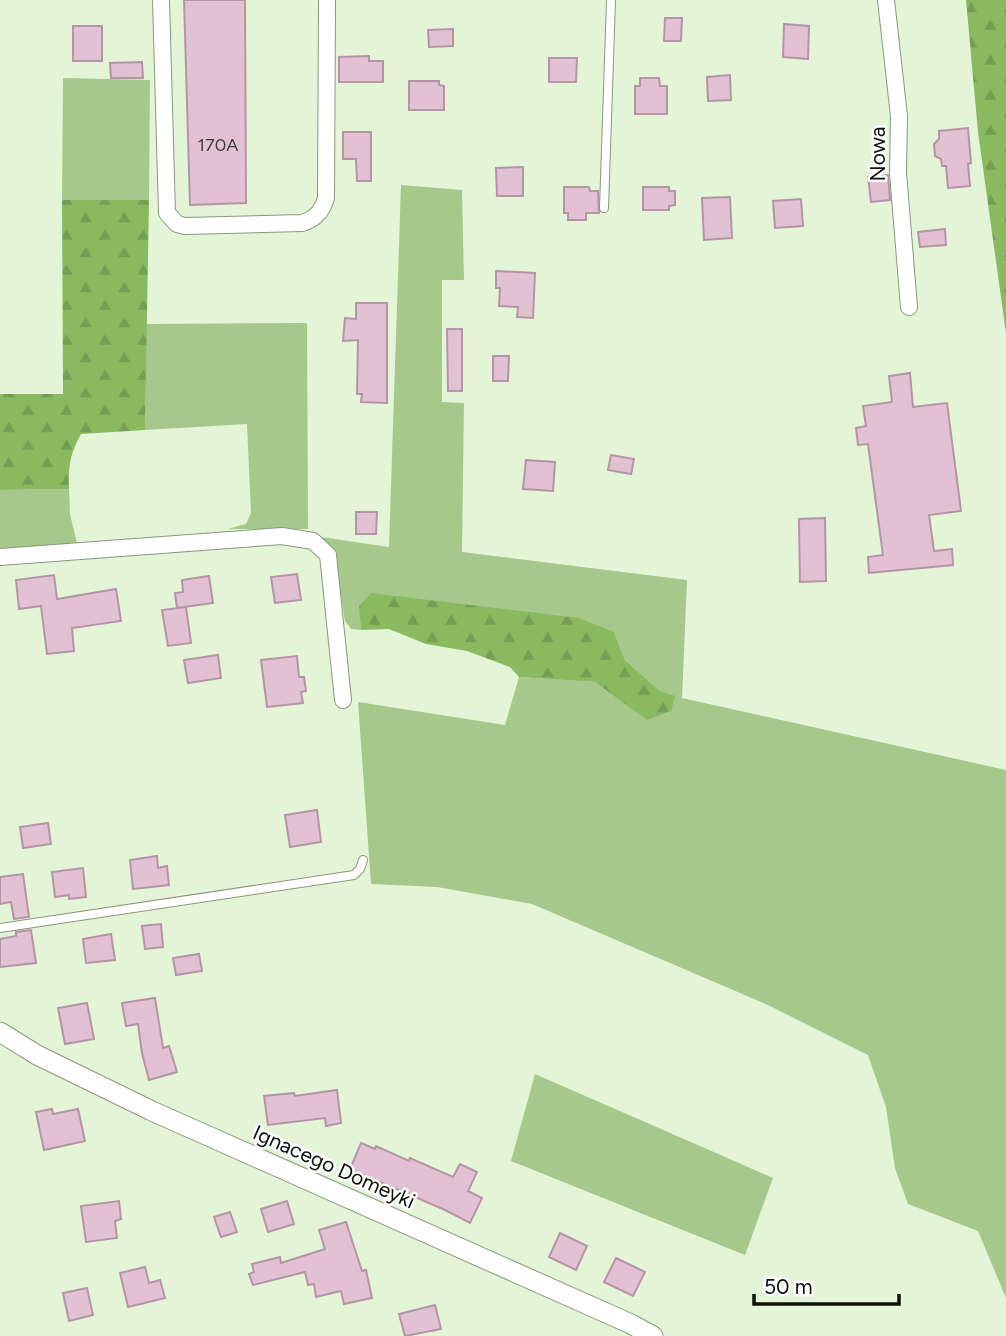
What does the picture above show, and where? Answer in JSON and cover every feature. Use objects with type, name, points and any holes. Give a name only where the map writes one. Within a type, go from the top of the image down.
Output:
[{"type":"street","points":[[161,0],[167,213],[171,219],[185,226],[302,223],[318,215],[323,208],[326,198],[327,0]]},
{"type":"street","name":"Nowa","points":[[886,0],[899,116],[898,173],[909,307]]},
{"type":"street","points":[[0,556],[282,536],[313,541],[328,555],[343,700]]},
{"type":"street","name":"Ignacego Domeyki","points":[[0,1032],[37,1055],[152,1111],[653,1336]]},
{"type":"lane","points":[[604,208],[611,0]]},
{"type":"lane","points":[[0,928],[354,876],[363,860]]},
{"type":"green space","points":[[966,0],[1006,0],[1006,333],[978,132]]},
{"type":"green space","points":[[63,78],[150,80],[149,200],[62,200]]},
{"type":"green space","points":[[401,185],[462,190],[464,280],[442,280],[442,402],[464,403],[462,552],[687,580],[682,698],[1006,770],[1006,1298],[978,1231],[908,1204],[895,1168],[886,1107],[868,1055],[768,1005],[532,904],[437,887],[371,884],[358,702],[505,725],[519,677],[595,682],[619,698],[660,691],[625,660],[614,632],[360,606],[361,630],[351,629],[345,621],[334,552],[321,537],[389,547]]},
{"type":"green space","points":[[62,200],[149,200],[145,430],[81,434],[70,461],[69,489],[0,490],[0,394],[63,394]]},
{"type":"green space","points":[[307,323],[308,529],[227,529],[246,524],[251,513],[247,424],[145,430],[146,324]]},
{"type":"green space","points":[[69,489],[70,514],[77,543],[0,550],[0,490]]},
{"type":"green space","points":[[371,593],[579,618],[614,632],[625,660],[660,691],[675,696],[671,711],[647,720],[595,682],[519,677],[510,667],[467,651],[426,644],[389,629],[361,630],[359,606]]},
{"type":"green space","points":[[535,1074],[773,1178],[745,1255],[511,1161]]},
{"type":"building","points":[[184,0],[245,0],[246,203],[190,205]]},
{"type":"building","points":[[665,18],[682,18],[681,41],[664,41]]},
{"type":"building","points":[[784,24],[809,26],[808,59],[783,57]]},
{"type":"building","points":[[73,26],[102,26],[102,61],[73,61]]},
{"type":"building","points":[[453,29],[453,46],[429,47],[428,30]]},
{"type":"building","points":[[369,56],[369,61],[383,61],[383,82],[339,82],[339,57]]},
{"type":"building","points":[[549,58],[577,58],[576,82],[549,82]]},
{"type":"building","points":[[142,62],[143,78],[111,78],[110,63]]},
{"type":"building","points":[[730,75],[731,100],[708,101],[707,77]]},
{"type":"building","points":[[640,78],[659,78],[660,86],[667,86],[667,114],[635,114],[635,86],[640,86]]},
{"type":"building","points":[[409,81],[439,81],[439,85],[444,86],[444,110],[409,110]]},
{"type":"building","points":[[968,128],[970,186],[948,188],[946,166],[942,166],[941,159],[935,156],[934,144],[939,139],[939,131]]},
{"type":"building","points":[[343,132],[371,132],[371,181],[357,181],[356,159],[343,159]]},
{"type":"building","points":[[523,167],[523,196],[497,196],[496,168]]},
{"type":"building","points":[[888,175],[890,200],[871,202],[868,177]]},
{"type":"building","points":[[564,187],[589,187],[590,191],[598,191],[599,213],[586,213],[586,220],[568,220],[568,213],[564,213]]},
{"type":"building","points":[[643,187],[669,187],[669,191],[675,191],[675,205],[669,206],[669,210],[643,210]]},
{"type":"building","points":[[730,197],[732,238],[704,240],[702,198]]},
{"type":"building","points":[[801,199],[803,226],[775,228],[773,201]]},
{"type":"building","points":[[945,229],[946,245],[920,247],[918,232]]},
{"type":"building","points":[[496,271],[535,273],[533,318],[517,317],[518,307],[499,306],[500,288],[496,288]]},
{"type":"building","points":[[356,303],[387,303],[387,403],[361,402],[362,394],[357,394],[358,340],[343,341],[345,318],[356,319]]},
{"type":"building","points":[[447,329],[462,329],[462,391],[448,391]]},
{"type":"building","points":[[493,356],[509,356],[508,381],[493,381]]},
{"type":"building","points":[[910,373],[913,407],[947,403],[961,511],[929,515],[934,551],[952,549],[953,565],[869,573],[868,557],[883,555],[868,444],[858,445],[856,428],[866,426],[863,406],[892,402],[889,376]]},
{"type":"building","points":[[611,455],[634,459],[631,474],[608,470]]},
{"type":"building","points":[[526,460],[555,462],[553,491],[523,489]]},
{"type":"building","points":[[356,512],[377,512],[376,534],[356,534]]},
{"type":"building","points":[[825,518],[826,581],[800,582],[799,519]]},
{"type":"building","points":[[297,574],[301,600],[275,603],[271,577]]},
{"type":"building","points":[[54,575],[57,599],[116,589],[121,621],[72,628],[74,651],[47,654],[41,606],[19,609],[16,580]]},
{"type":"building","points":[[209,576],[213,603],[177,608],[175,593],[183,592],[182,580]]},
{"type":"building","points":[[186,607],[191,643],[168,646],[162,610]]},
{"type":"building","points":[[218,655],[221,678],[188,683],[184,660]]},
{"type":"building","points":[[297,656],[299,677],[304,677],[306,691],[301,692],[303,703],[267,707],[261,660]]},
{"type":"building","points":[[317,810],[321,842],[290,847],[285,815]]},
{"type":"building","points":[[48,823],[51,844],[23,848],[20,827]]},
{"type":"building","points":[[157,856],[158,868],[167,866],[169,885],[133,889],[130,860]]},
{"type":"building","points":[[83,868],[86,897],[55,897],[52,872]]},
{"type":"building","points":[[23,874],[29,917],[14,919],[11,902],[0,904],[0,877]]},
{"type":"building","points":[[161,924],[163,947],[145,949],[142,926]]},
{"type":"building","points":[[31,930],[36,963],[0,967],[0,939],[16,936],[16,932]]},
{"type":"building","points":[[111,934],[115,960],[86,963],[83,939]]},
{"type":"building","points":[[199,954],[202,971],[176,975],[173,958]]},
{"type":"building","points":[[155,998],[163,1048],[169,1046],[177,1072],[149,1080],[138,1024],[126,1026],[122,1003]]},
{"type":"building","points":[[87,1003],[94,1039],[65,1044],[58,1008]]},
{"type":"building","points":[[337,1090],[341,1123],[326,1126],[325,1118],[268,1125],[264,1096],[294,1093],[295,1096]]},
{"type":"building","points":[[52,1109],[53,1114],[78,1109],[85,1141],[44,1150],[36,1112]]},
{"type":"building","points":[[361,1143],[375,1149],[376,1146],[409,1161],[410,1158],[453,1177],[460,1164],[477,1172],[468,1191],[482,1198],[470,1223],[350,1169]]},
{"type":"building","points":[[119,1201],[121,1219],[115,1221],[117,1238],[86,1242],[81,1206]]},
{"type":"building","points":[[287,1201],[294,1224],[268,1232],[261,1209]]},
{"type":"building","points":[[230,1212],[237,1232],[221,1237],[214,1217]]},
{"type":"building","points":[[346,1222],[362,1271],[366,1270],[372,1298],[344,1304],[341,1291],[316,1297],[314,1284],[308,1285],[305,1272],[253,1285],[249,1274],[254,1272],[252,1264],[280,1257],[281,1263],[325,1249],[319,1230]]},
{"type":"building","points":[[560,1233],[587,1246],[576,1270],[549,1257]]},
{"type":"building","points":[[616,1258],[645,1272],[633,1296],[604,1282]]},
{"type":"building","points":[[145,1267],[149,1283],[160,1280],[165,1298],[128,1307],[120,1273]]},
{"type":"building","points":[[87,1288],[93,1315],[69,1321],[63,1293]]},
{"type":"building","points":[[435,1305],[441,1329],[405,1336],[399,1314]]}]
